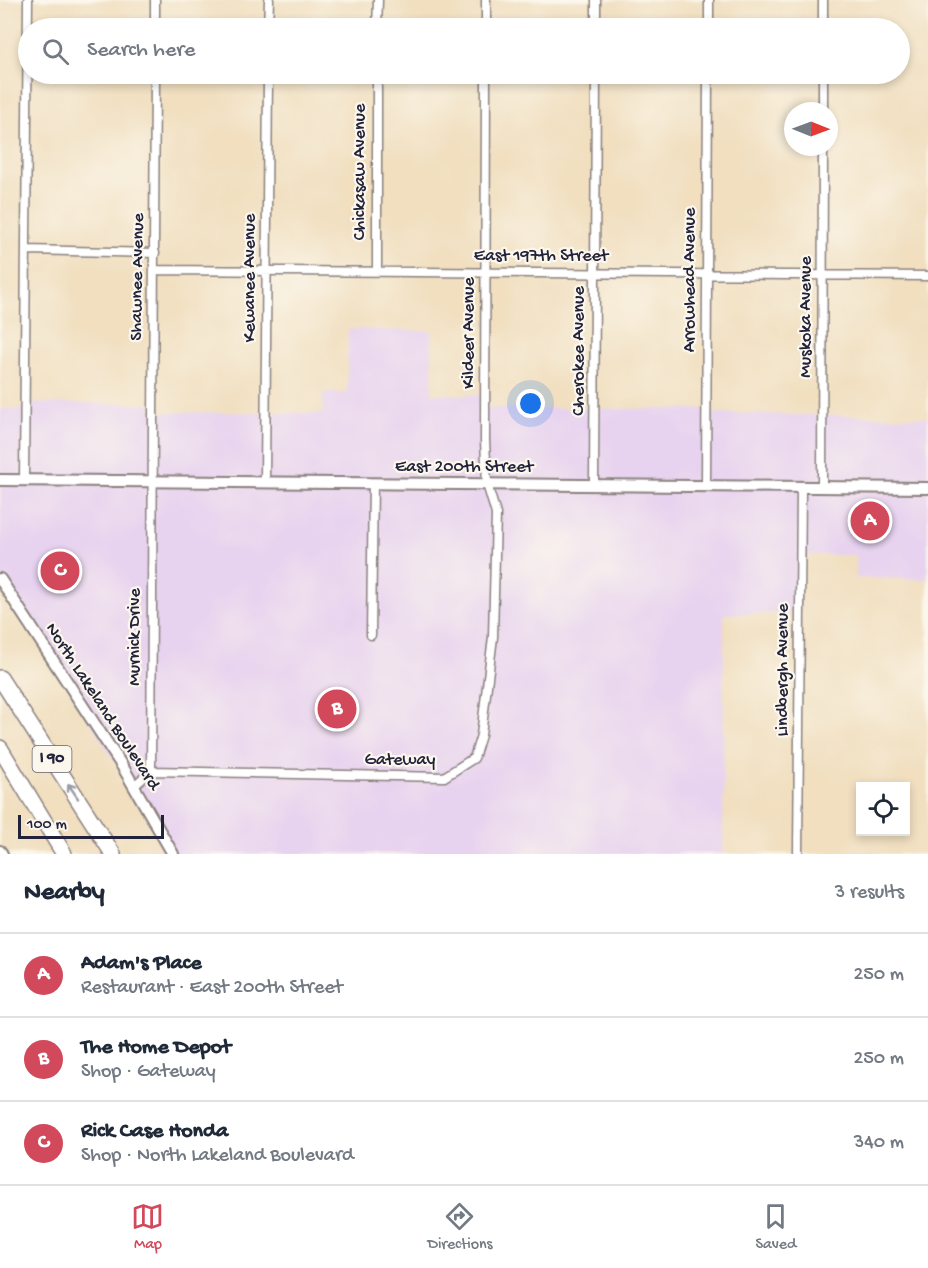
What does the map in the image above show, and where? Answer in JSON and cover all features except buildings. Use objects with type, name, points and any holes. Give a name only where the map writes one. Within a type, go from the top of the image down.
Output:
[{"type":"highway","name":"I 90","points":[[0,678],[113,854]]},
{"type":"highway","name":"I 90","points":[[0,748],[64,854]]},
{"type":"highway","points":[[9,762],[57,854]]},
{"type":"highway","points":[[106,840],[119,854]]},
{"type":"street","points":[[28,0],[28,18]]},
{"type":"street","points":[[155,0],[155,18]]},
{"type":"street","points":[[268,0],[268,18]]},
{"type":"street","points":[[377,18],[378,0]]},
{"type":"street","points":[[486,0],[486,18]]},
{"type":"street","points":[[596,0],[596,18]]},
{"type":"street","points":[[709,0],[709,18]]},
{"type":"street","points":[[823,0],[823,18]]},
{"type":"street","points":[[24,480],[28,84]]},
{"type":"street","name":"Shawnee Avenue","points":[[152,481],[155,84]]},
{"type":"street","name":"Kewanee Avenue","points":[[265,482],[268,84]]},
{"type":"street","name":"Chickasaw Avenue","points":[[376,270],[377,84]]},
{"type":"street","name":"Kildeer Avenue","points":[[486,84],[485,273],[488,484]]},
{"type":"street","name":"Cherokee Avenue","points":[[594,485],[596,84]]},
{"type":"street","name":"Arrowhead Avenue","points":[[706,486],[708,84]]},
{"type":"street","points":[[823,84],[823,102]]},
{"type":"street","name":"Muskoka Avenue","points":[[822,487],[823,156]]},
{"type":"street","points":[[27,250],[155,253]]},
{"type":"street","name":"East 197th Street","points":[[154,270],[928,276]]},
{"type":"street","name":"East 200th Street","points":[[0,480],[928,488]]},
{"type":"street","name":"Murnick Drive","points":[[151,771],[152,481]]},
{"type":"street","points":[[371,635],[374,483]]},
{"type":"street","name":"Gateway","points":[[151,771],[444,777],[474,758],[481,735],[493,637],[496,514],[488,484]]},
{"type":"street","name":"Lindbergh Avenue","points":[[798,854],[801,486]]},
{"type":"street","name":"North Lakeland Boulevard","points":[[0,579],[134,786],[172,854]]},
{"type":"street","points":[[134,786],[151,771]]},
{"type":"shaded area","points":[[348,329],[432,331],[432,394],[485,395],[486,408],[706,409],[707,413],[928,417],[928,579],[856,578],[856,555],[801,555],[800,613],[724,614],[723,854],[173,854],[0,579],[0,409],[25,409],[25,403],[153,404],[153,412],[323,413],[323,393],[347,393]]},
{"type":"place","name":"Adam's Place","points":[[870,521]]},
{"type":"place","name":"Rick Case Honda","points":[[60,571]]},
{"type":"place","name":"The Home Depot","points":[[337,709]]}]
